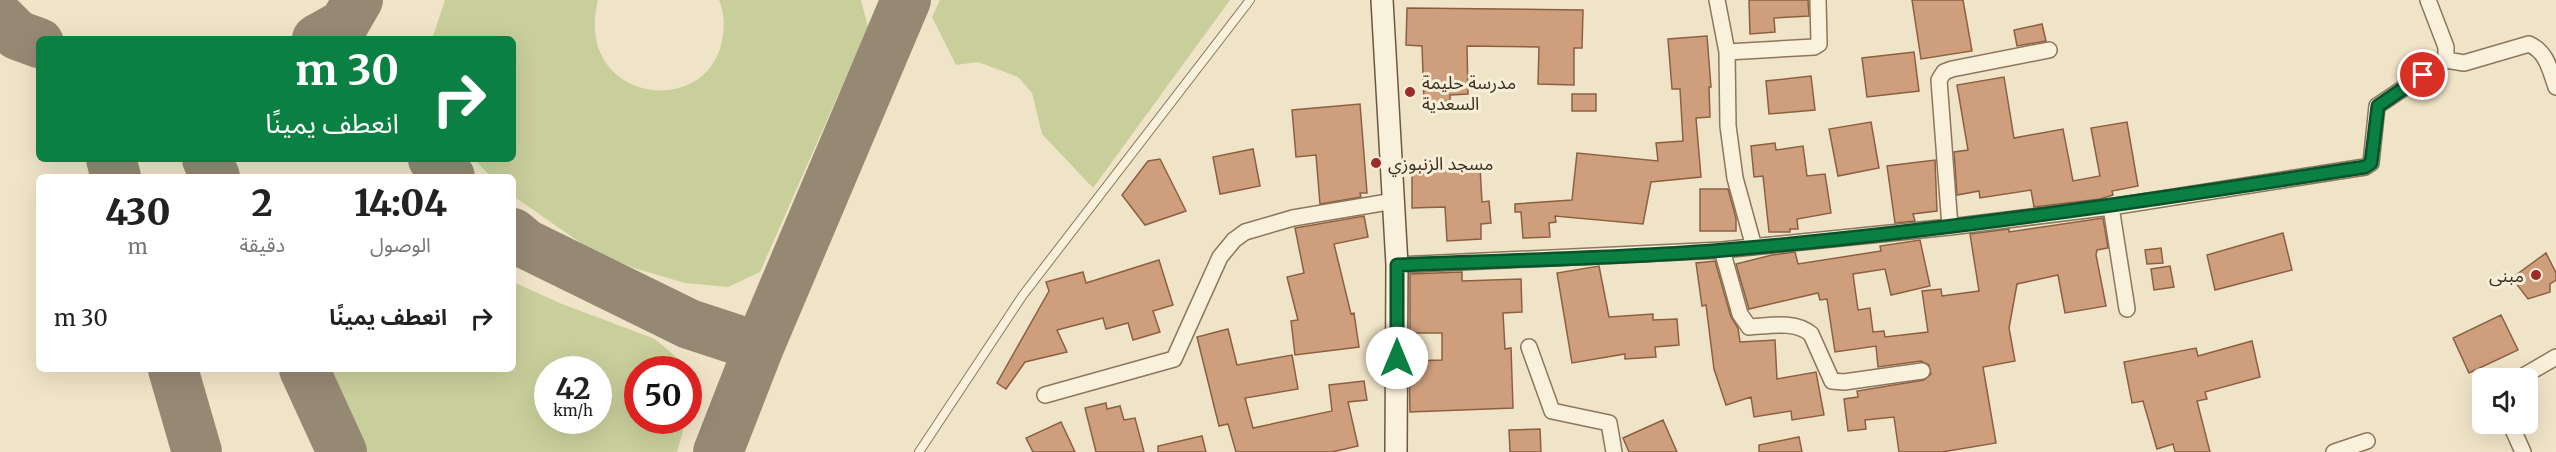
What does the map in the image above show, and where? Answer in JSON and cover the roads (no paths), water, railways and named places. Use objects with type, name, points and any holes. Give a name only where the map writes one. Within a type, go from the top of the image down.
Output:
[{"type":"main road","points":[[1382,0],[1397,265],[1396,452]]},
{"type":"street","points":[[1717,0],[1727,52],[1728,126],[1735,178],[1754,247]]},
{"type":"street","points":[[1727,52],[1819,44],[1818,0]]},
{"type":"street","points":[[2428,0],[2446,47],[2446,60]]},
{"type":"street","points":[[1397,265],[1722,250],[1950,227],[2110,207],[2365,167],[2371,163],[2378,106],[2446,60],[2464,63],[2529,44],[2538,48],[2546,57],[2556,87]]},
{"type":"street","points":[[1950,227],[1939,80],[1944,72],[1952,69],[2049,50]]},
{"type":"street","points":[[1045,394],[1174,359],[1220,257],[1234,240],[1245,232],[1293,218],[1394,201]]},
{"type":"street","points":[[2110,207],[2127,309]]},
{"type":"street","points":[[1722,250],[1740,314],[1749,327],[1798,325],[1806,329],[1811,334],[1832,381],[1844,382],[1922,371]]},
{"type":"street","points":[[1529,347],[1552,411],[1609,423],[1614,452]]},
{"type":"street","points":[[2537,368],[2556,357]]},
{"type":"street","points":[[2515,434],[2523,452]]},
{"type":"street","points":[[2334,452],[2367,441]]},
{"type":"lane","points":[[919,452],[1023,295],[1250,0]]},
{"type":"place","name":"مدرسة حليمة السعدية","points":[[1410,92]]},
{"type":"place","name":"مسجد الزنبوزي","points":[[1376,163]]},
{"type":"place","name":"مبنى","points":[[2536,275]]}]
